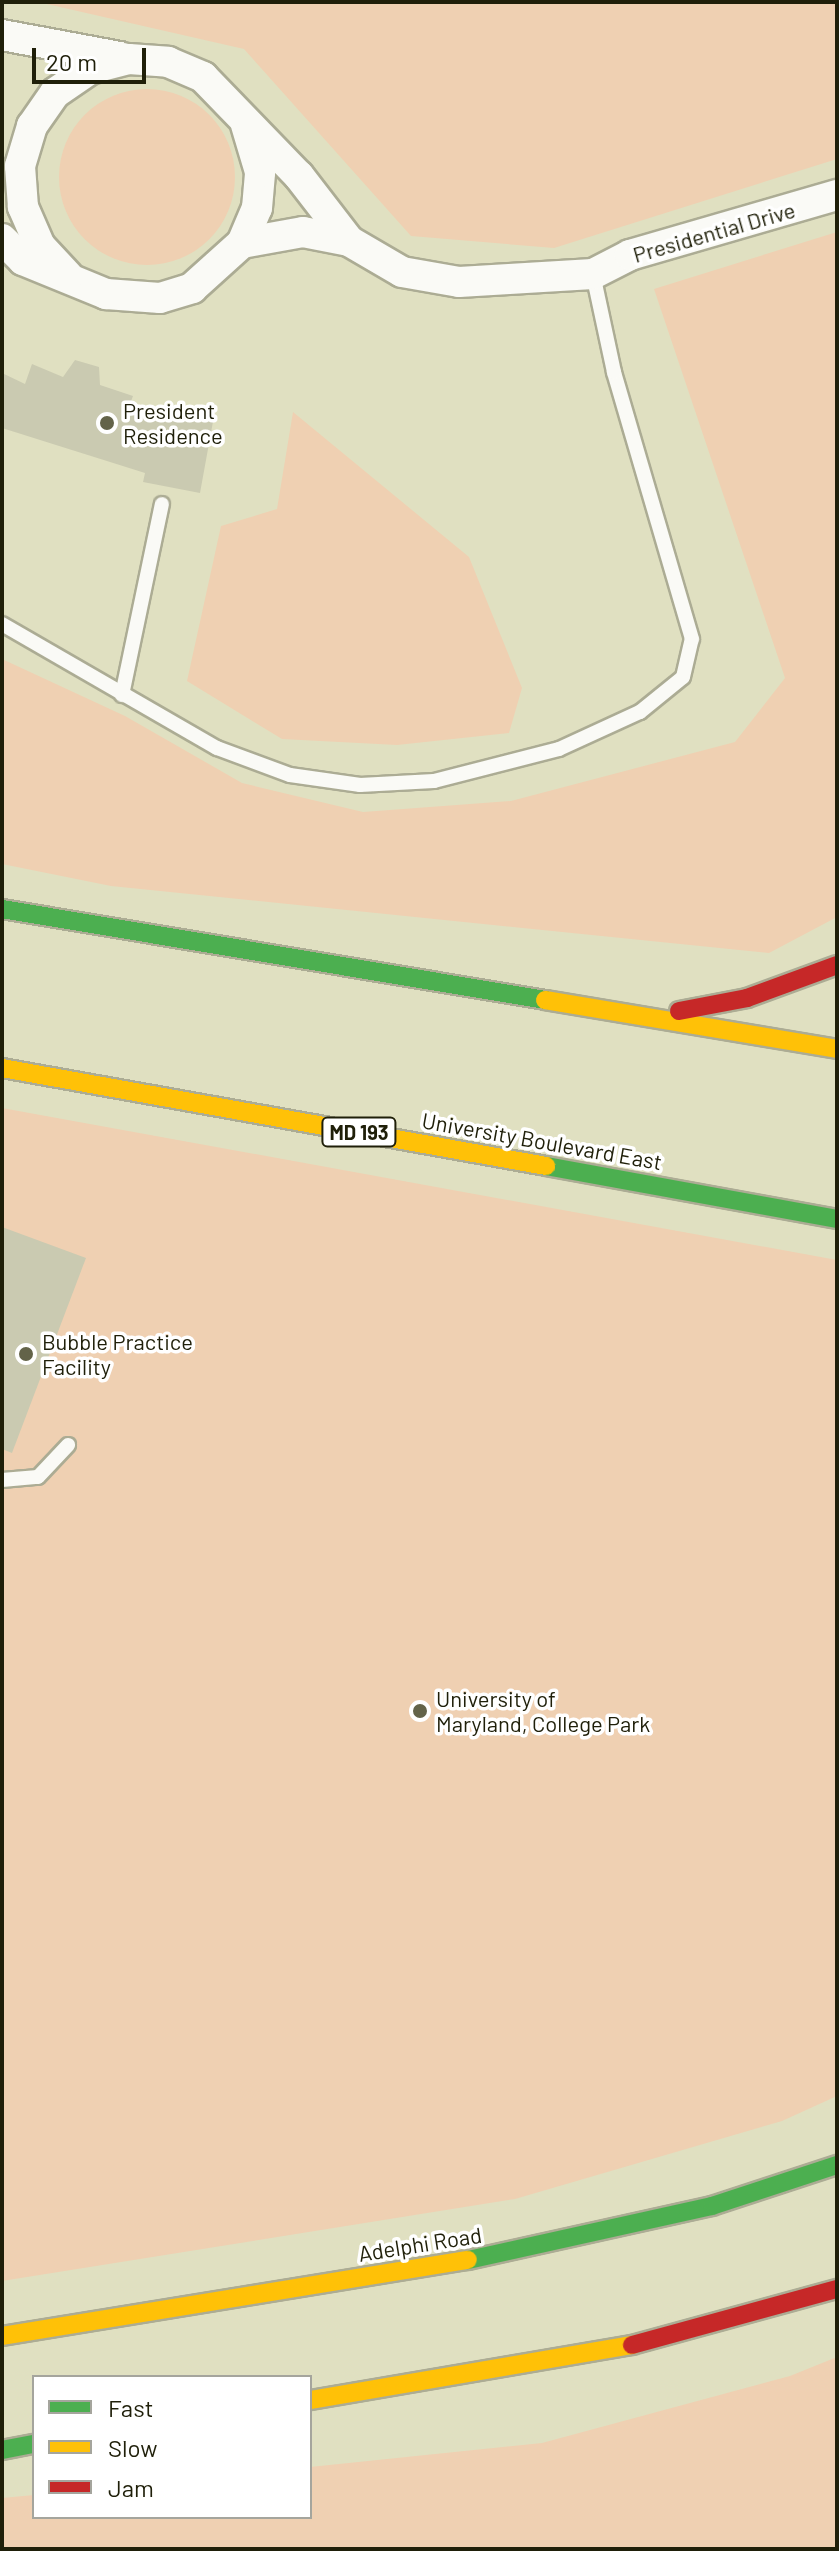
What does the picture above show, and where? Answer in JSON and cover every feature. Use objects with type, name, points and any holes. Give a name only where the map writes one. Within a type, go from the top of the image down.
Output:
[{"type":"main road","points":[[2,909],[837,1049]]},
{"type":"main road","points":[[641,1015],[747,998],[837,965]]},
{"type":"main road","name":"University Boulevard East","points":[[2,1068],[837,1219]]},
{"type":"main road","name":"Adelphi Road","points":[[2,2336],[530,2249],[712,2206],[837,2165]]},
{"type":"main road","points":[[312,2400],[687,2335],[837,2289]]},
{"type":"main road","points":[[2,2450],[32,2444]]},
{"type":"street","points":[[2,35],[129,59],[168,62],[203,77],[233,103],[349,241]]},
{"type":"street","points":[[68,276],[40,246],[23,207],[20,166],[32,126],[55,93],[90,69],[129,59]]},
{"type":"street","points":[[2,239],[23,260],[116,297],[160,298],[211,276],[242,243],[257,208],[260,172],[252,135],[233,103]]},
{"type":"street","name":"Presidential Drive","points":[[593,274],[630,255],[837,195]]},
{"type":"street","points":[[242,243],[303,232],[349,241],[402,272],[459,282],[593,274]]},
{"type":"lane","points":[[2,624],[217,748],[290,775],[360,785],[434,781],[559,749],[640,712],[683,677],[692,639],[614,372],[593,274]]},
{"type":"lane","points":[[122,695],[162,504]]},
{"type":"lane","points":[[2,1480],[38,1477],[68,1445]]},
{"type":"shaded area","points":[[38,2],[837,2],[837,159],[554,248],[411,236],[244,49]]},
{"type":"shaded area","points":[[147,89],[181,96],[209,115],[228,143],[235,177],[228,211],[209,239],[181,258],[147,265],[113,258],[85,239],[66,211],[59,177],[66,143],[85,115],[113,96]]},
{"type":"shaded area","points":[[837,232],[837,917],[769,953],[111,886],[2,864],[2,659],[125,716],[242,783],[363,812],[511,801],[735,742],[785,678],[654,289]]},
{"type":"shaded area","points":[[293,412],[469,557],[522,688],[509,733],[397,745],[282,739],[187,681],[221,526],[277,509]]},
{"type":"shaded area","name":"University of Maryland, College Park","points":[[2,1108],[837,1260],[837,2096],[782,2121],[515,2199],[2,2281]]},
{"type":"shaded area","points":[[837,2357],[837,2549],[2,2549],[2,2498],[32,2495],[32,2519],[312,2519],[312,2467],[542,2443],[790,2376]]},
{"type":"building","name":"President Residence","points":[[75,360],[99,367],[100,385],[133,396],[128,409],[154,419],[159,405],[214,416],[200,493],[143,482],[145,473],[2,428],[2,373],[25,384],[32,364],[63,377]]},
{"type":"building","name":"Bubble Practice Facility","points":[[2,1227],[86,1258],[12,1453],[2,1449]]},
{"type":"traffic: fast","points":[[2,909],[545,1000]]},
{"type":"traffic: fast","points":[[546,1166],[837,1219]]},
{"type":"traffic: fast","points":[[468,2260],[712,2206],[837,2165]]},
{"type":"traffic: fast","points":[[2,2450],[32,2444]]},
{"type":"traffic: slow","points":[[545,1000],[837,1049]]},
{"type":"traffic: slow","points":[[2,1068],[546,1166]]},
{"type":"traffic: slow","points":[[2,2336],[468,2260]]},
{"type":"traffic: slow","points":[[312,2400],[632,2345]]},
{"type":"traffic: jam","points":[[679,1011],[747,998],[837,965]]},
{"type":"traffic: jam","points":[[632,2345],[837,2289]]},
{"type":"place","name":"President Residence","points":[[107,423]]},
{"type":"place","name":"Bubble Practice Facility","points":[[26,1354]]},
{"type":"place","name":"University of Maryland, College Park","points":[[420,1711]]}]
